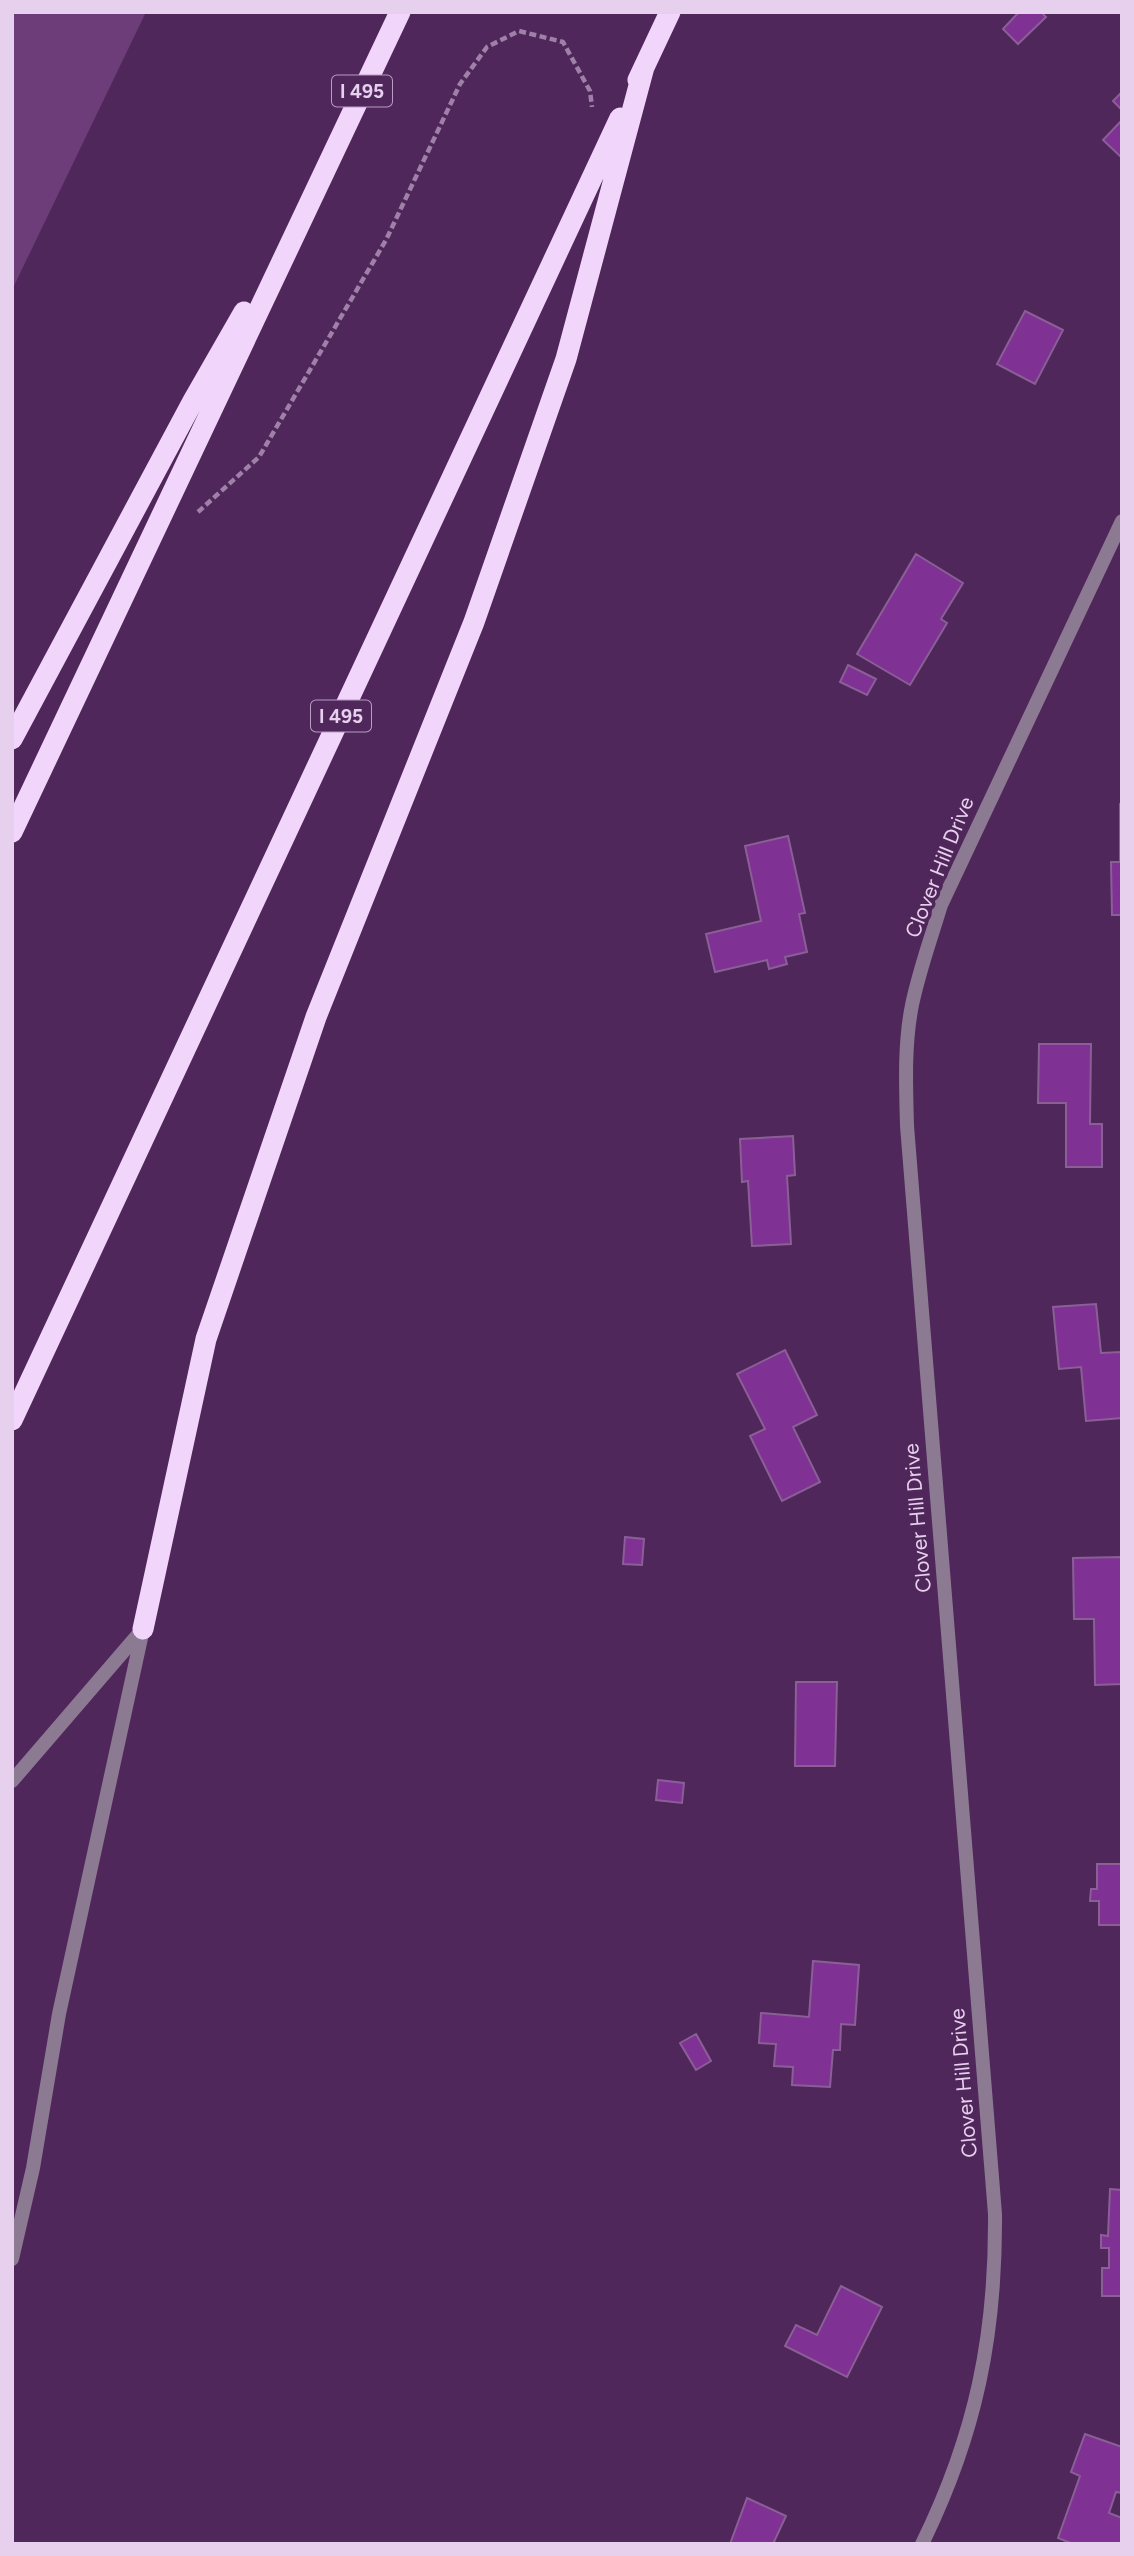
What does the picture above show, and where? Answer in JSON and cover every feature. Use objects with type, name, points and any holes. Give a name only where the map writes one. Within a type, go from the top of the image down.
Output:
[{"type":"highway","name":"I 495","points":[[12,832],[400,12]]},
{"type":"highway","name":"I 495","points":[[12,1420],[670,12]]},
{"type":"highway","points":[[143,1629],[206,1339],[316,1017],[474,622],[566,359],[644,67]]},
{"type":"highway","points":[[12,739],[193,401],[325,170]]},
{"type":"street","name":"Clover Hill Drive","points":[[922,2544],[953,2472],[977,2400],[991,2325],[995,2238],[907,1126],[908,1038],[915,995],[942,905],[1122,521]]},
{"type":"street","points":[[12,1781],[143,1629]]},
{"type":"street","points":[[12,2259],[33,2168],[59,2014],[143,1629]]},
{"type":"path","points":[[189,520],[259,457],[386,240],[460,84],[487,47],[519,30],[563,42],[590,91],[593,115]]},
{"type":"shaded area","points":[[12,12],[146,12],[12,290]]},
{"type":"building","points":[[1019,12],[1041,12],[1046,17],[1018,44],[1003,29]]},
{"type":"building","points":[[1122,92],[1122,110],[1113,101]]},
{"type":"building","points":[[1122,120],[1122,158],[1103,140]]},
{"type":"building","points":[[1025,311],[1063,330],[1035,384],[997,364]]},
{"type":"building","points":[[916,554],[963,583],[941,619],[947,623],[910,685],[857,654]]},
{"type":"building","points":[[848,665],[876,679],[867,695],[840,682]]},
{"type":"building","points":[[1120,804],[1122,915],[1112,915],[1111,862],[1120,862]]},
{"type":"building","points":[[788,836],[805,913],[799,914],[807,952],[785,957],[787,964],[769,969],[767,960],[715,972],[706,934],[761,921],[745,846]]},
{"type":"building","points":[[1039,1044],[1091,1044],[1090,1124],[1102,1124],[1102,1167],[1066,1167],[1066,1103],[1038,1103]]},
{"type":"building","points":[[793,1136],[795,1175],[787,1176],[791,1244],[752,1246],[748,1181],[742,1182],[740,1139]]},
{"type":"building","points":[[1096,1304],[1101,1353],[1121,1352],[1122,1418],[1086,1421],[1081,1367],[1059,1369],[1053,1307]]},
{"type":"building","points":[[785,1350],[817,1415],[793,1427],[820,1482],[782,1501],[750,1436],[765,1429],[737,1374]]},
{"type":"building","points":[[625,1537],[644,1539],[642,1565],[623,1564]]},
{"type":"building","points":[[1122,1557],[1122,1684],[1095,1685],[1094,1619],[1074,1619],[1073,1558]]},
{"type":"building","points":[[796,1682],[837,1682],[835,1766],[795,1766]]},
{"type":"building","points":[[658,1780],[684,1783],[682,1803],[656,1800]]},
{"type":"building","points":[[1097,1864],[1122,1864],[1122,1925],[1099,1925],[1099,1901],[1090,1901],[1091,1889],[1097,1889]]},
{"type":"building","points":[[813,1961],[859,1965],[855,2025],[841,2024],[840,2050],[833,2050],[830,2087],[792,2085],[793,2067],[774,2066],[776,2044],[759,2043],[761,2013],[809,2017]]},
{"type":"building","points":[[696,2034],[711,2061],[696,2070],[680,2043]]},
{"type":"building","points":[[1110,2189],[1122,2190],[1122,2296],[1102,2296],[1102,2268],[1109,2268],[1109,2248],[1101,2248],[1101,2235],[1108,2236]]},
{"type":"building","points":[[841,2286],[882,2307],[847,2377],[785,2346],[796,2325],[817,2335]]},
{"type":"building","points":[[1085,2434],[1122,2447],[1122,2493],[1116,2492],[1109,2513],[1122,2518],[1122,2544],[1073,2544],[1058,2538],[1080,2476],[1071,2472]]},
{"type":"building","points":[[747,2498],[786,2516],[773,2544],[730,2544]]}]
